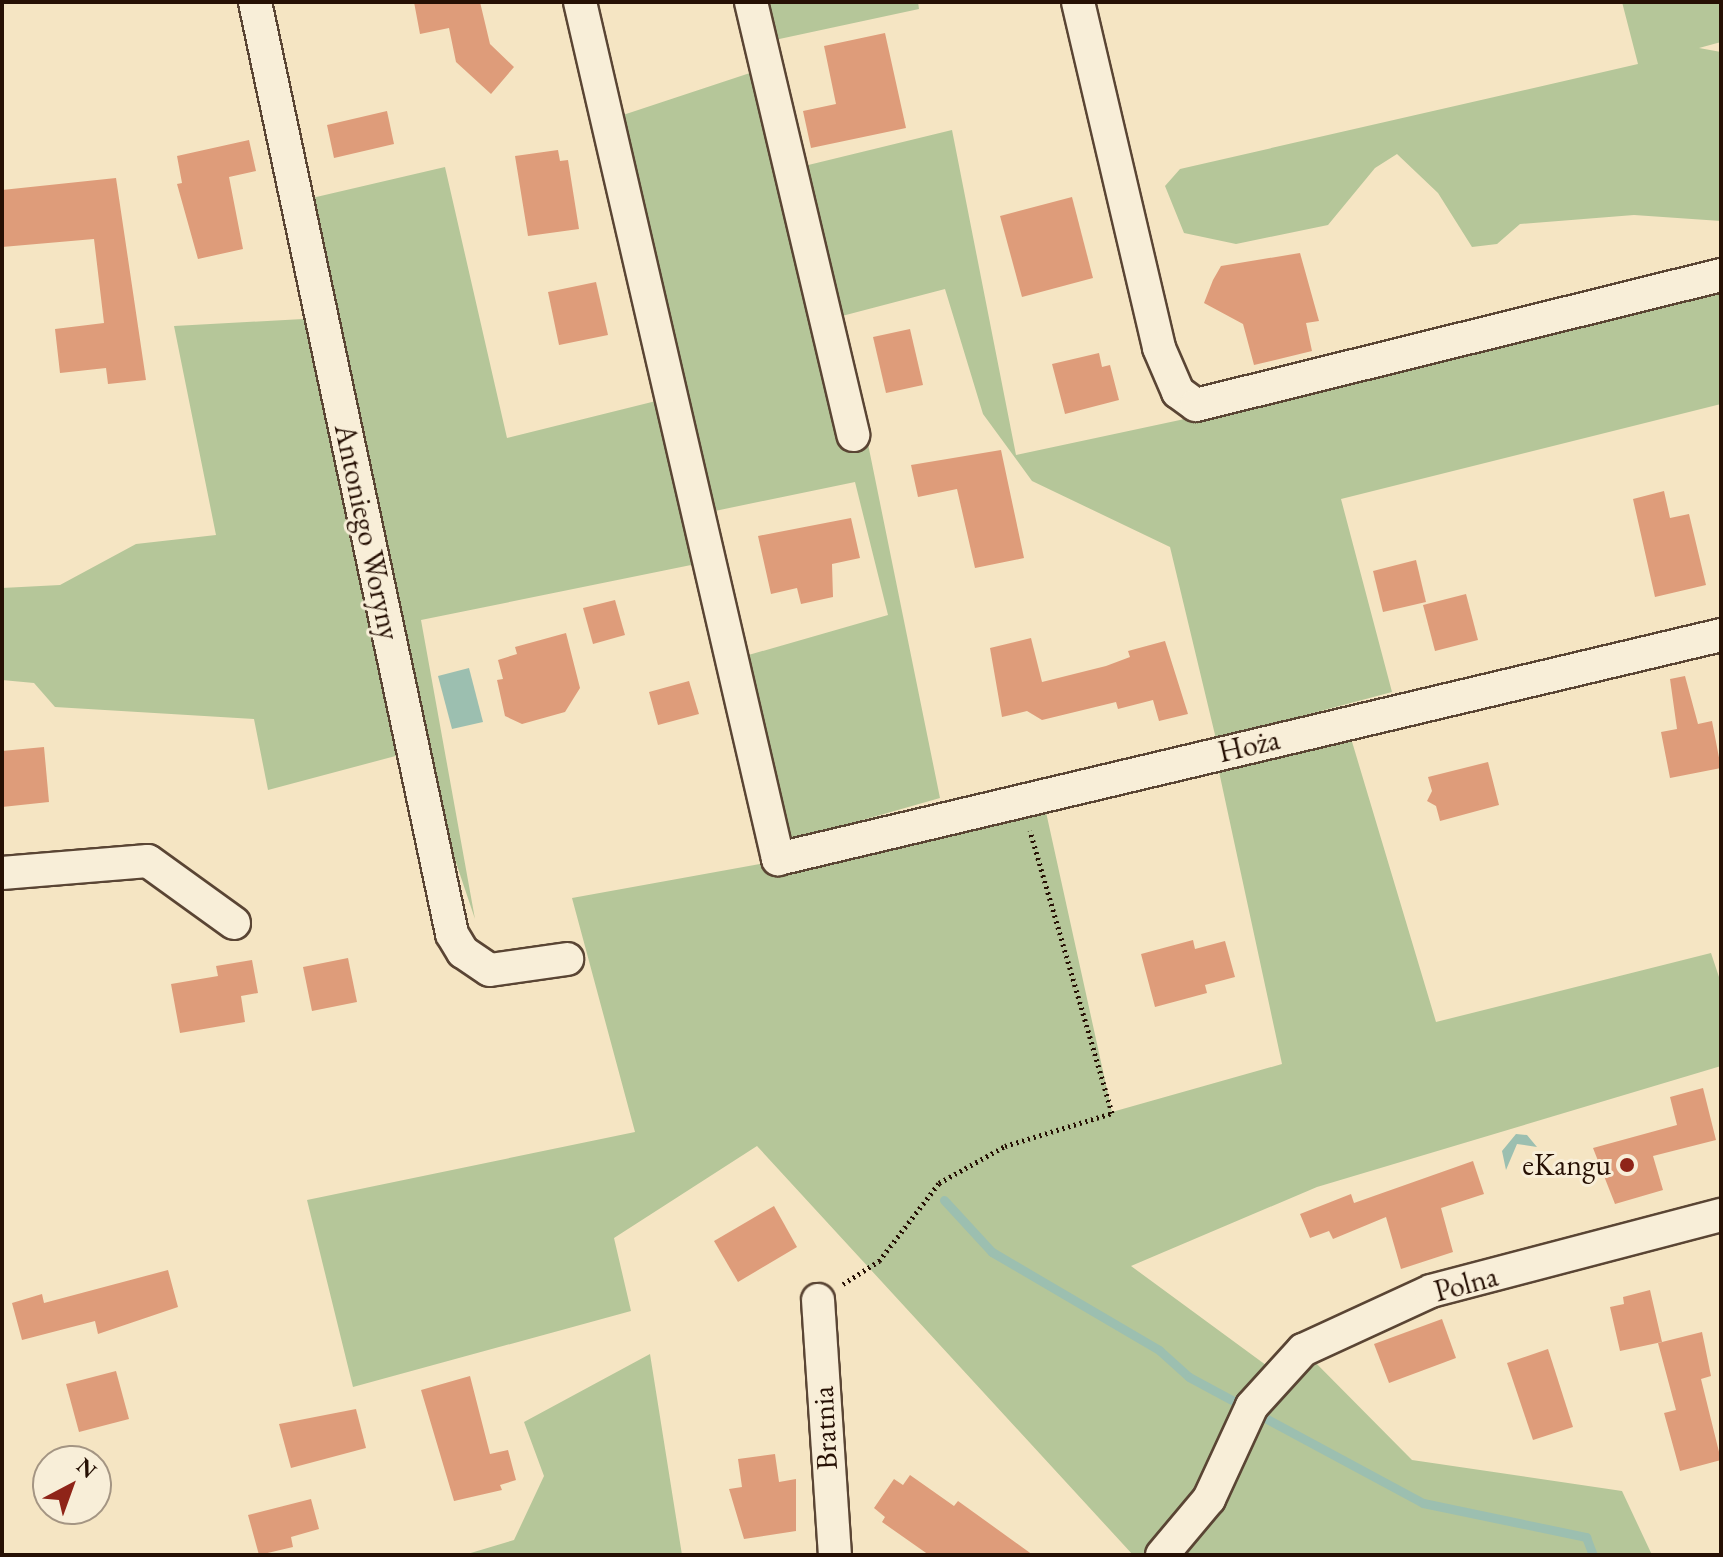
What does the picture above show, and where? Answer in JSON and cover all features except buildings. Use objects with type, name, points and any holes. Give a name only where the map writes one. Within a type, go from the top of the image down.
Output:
[{"type":"street","name":"Antoniego Woryny","points":[[255,2],[452,934],[463,952],[490,970],[567,959]]},
{"type":"street","name":"Hoża","points":[[580,2],[778,859],[1721,635]]},
{"type":"street","points":[[751,2],[853,435]]},
{"type":"street","points":[[1078,2],[1159,348],[1178,392],[1196,405],[1721,275]]},
{"type":"street","points":[[2,873],[148,861],[234,923]]},
{"type":"street","name":"Polna","points":[[1162,1555],[1209,1499],[1249,1412],[1303,1350],[1431,1291],[1721,1215]]},
{"type":"street","name":"Bratnia","points":[[818,1300],[835,1555]]},
{"type":"path","points":[[818,1300],[879,1261],[939,1183],[1005,1146],[1112,1113],[1022,800]]},
{"type":"shaded area","points":[[747,2],[918,2],[919,9],[770,41],[796,168],[952,130],[1016,455],[1180,420],[1721,284],[1721,404],[1341,499],[1392,692],[1216,739],[1170,547],[1032,481],[983,414],[945,289],[842,316],[940,798],[789,841],[745,656],[888,615],[855,482],[710,512],[620,116],[759,70]]},
{"type":"shaded area","points":[[1622,2],[1721,2],[1721,42],[1699,48],[1721,52],[1721,221],[1634,215],[1520,224],[1497,244],[1472,247],[1438,193],[1397,154],[1375,168],[1328,225],[1236,244],[1184,233],[1165,186],[1180,169],[1638,64]]},
{"type":"shaded area","points":[[445,167],[507,438],[660,400],[696,564],[421,620],[475,919],[418,750],[268,790],[254,719],[55,707],[34,683],[2,680],[2,588],[60,585],[136,544],[216,535],[174,326],[303,319],[335,307],[312,198]]},
{"type":"shaded area","points":[[469,668],[483,722],[452,729],[438,676]]},
{"type":"shaded area","points":[[1350,735],[1436,1022],[1711,953],[1721,983],[1721,1066],[1317,1187],[1131,1266],[1274,1371],[1303,1350],[1412,1460],[1622,1491],[1652,1555],[1133,1555],[757,1146],[614,1238],[631,1311],[353,1387],[307,1200],[635,1132],[572,898],[1046,812],[1112,1112],[1282,1064],[1218,767]]},
{"type":"shaded area","points":[[1516,1134],[1527,1135],[1537,1147],[1517,1144],[1506,1170],[1502,1151]]},
{"type":"shaded area","points":[[650,1354],[682,1555],[464,1555],[514,1540],[544,1476],[524,1422]]},
{"type":"waterway","points":[[944,1200],[992,1252],[1159,1350],[1189,1377],[1423,1503],[1586,1537],[1593,1555]]},
{"type":"place","name":"eKangu","points":[[1627,1165]]}]
